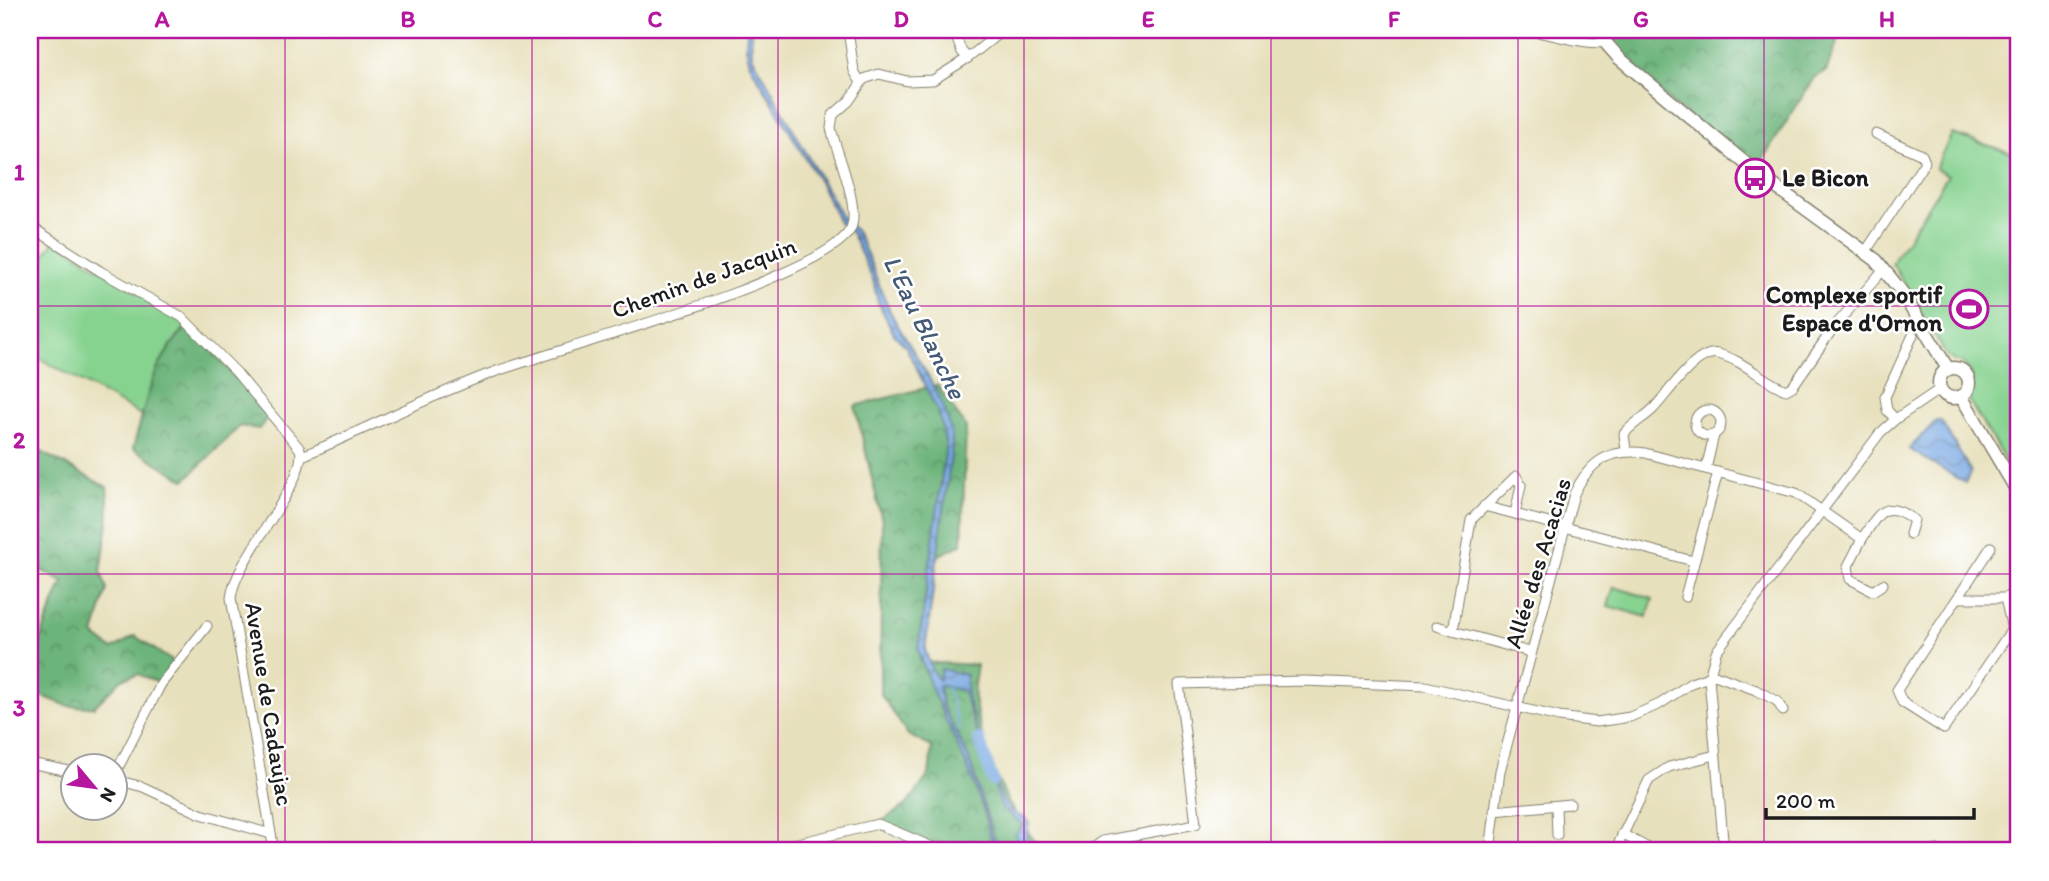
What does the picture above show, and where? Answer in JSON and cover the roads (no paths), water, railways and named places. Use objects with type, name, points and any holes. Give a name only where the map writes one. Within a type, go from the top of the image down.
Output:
[{"type":"main road","points":[[1602,36],[1632,69],[1755,172],[1866,251],[1884,269],[1948,369]]},
{"type":"main road","points":[[1948,369],[1962,370],[1968,379],[1968,388],[1961,396],[1950,398],[1940,389],[1941,375],[1948,369]]},
{"type":"main road","points":[[1961,396],[2019,494]]},
{"type":"street","points":[[848,30],[854,71],[860,81],[879,74],[907,81],[933,80],[968,58],[1003,30]]},
{"type":"street","points":[[953,30],[962,52],[968,58]]},
{"type":"street","points":[[1528,30],[1566,36],[1582,42],[1602,36]]},
{"type":"street","points":[[1566,36],[1590,30]]},
{"type":"street","name":"Chemin de Jacquin","points":[[302,456],[495,372],[764,282],[824,253],[850,229],[854,210],[830,123],[860,81]]},
{"type":"street","points":[[1866,251],[1925,162],[1922,155],[1876,134]]},
{"type":"street","points":[[30,226],[100,271],[182,317],[236,372],[295,441],[302,456]]},
{"type":"street","points":[[1862,539],[1796,492],[1626,450],[1624,434],[1653,410],[1684,374],[1705,356],[1714,353],[1731,359],[1786,390],[1793,386],[1835,327],[1884,269]]},
{"type":"street","points":[[1895,419],[1887,410],[1885,397],[1913,335]]},
{"type":"street","points":[[1724,851],[1709,678],[1721,642],[1880,433],[1895,419],[1940,389]]},
{"type":"street","points":[[1706,469],[1714,435]]},
{"type":"street","name":"Allée des Acacias","points":[[1490,851],[1500,771],[1574,494],[1589,468],[1599,460],[1626,450]]},
{"type":"street","name":"Avenue de Cadaujac","points":[[274,851],[231,598],[237,573],[286,493],[302,456]]},
{"type":"street","points":[[1685,597],[1718,472]]},
{"type":"street","points":[[1453,631],[1471,520],[1516,476],[1521,485],[1515,514]]},
{"type":"street","points":[[1484,506],[1693,561]]},
{"type":"street","points":[[1883,584],[1873,591],[1850,579],[1848,566],[1862,539],[1876,517],[1896,508],[1914,520],[1910,534]]},
{"type":"street","points":[[1991,547],[1897,690],[1902,702],[1944,729],[2012,629],[2005,598]]},
{"type":"street","points":[[1958,598],[2005,598],[2019,590]]},
{"type":"street","points":[[126,752],[161,684],[207,626]]},
{"type":"street","points":[[1437,626],[1530,652]]},
{"type":"street","points":[[1089,851],[1103,841],[1196,824],[1179,684],[1305,681],[1425,686],[1518,708],[1597,722],[1630,717],[1660,704],[1691,682],[1723,677],[1756,690],[1777,702],[1783,710]]},
{"type":"street","points":[[1615,851],[1649,780],[1669,767],[1715,755]]},
{"type":"street","points":[[30,764],[60,769]]},
{"type":"street","points":[[130,784],[201,814],[271,834]]},
{"type":"street","points":[[1494,811],[1570,804]]},
{"type":"street","points":[[1556,806],[1557,835]]},
{"type":"street","points":[[764,851],[878,824],[942,851]]},
{"type":"street","points":[[1622,834],[1654,851]]},
{"type":"water","points":[[747,30],[751,30],[752,55],[843,219],[857,233],[894,319],[931,382],[947,417],[952,448],[925,650],[932,670],[939,680],[941,669],[966,675],[974,721],[1001,797],[1012,812],[1029,822],[1026,841],[1017,851],[1008,851],[1008,844],[1017,840],[1015,834],[1024,825],[1002,809],[963,691],[939,685],[942,705],[969,759],[998,851],[994,851],[969,771],[932,690],[918,650],[946,446],[939,414],[906,347],[894,334],[878,302],[873,280],[851,232],[840,224],[821,185],[750,64],[746,47]]},
{"type":"water","points":[[1936,421],[1941,421],[1971,472],[1965,483],[1909,449]]},
{"type":"waterway","name":"L'Eau Blanche","points":[[947,688],[960,731]]},
{"type":"waterway","name":"L'Eau Blanche","points":[[979,739],[993,781]]},
{"type":"place","name":"Le Bicon","points":[[1755,178]]},
{"type":"place","name":"Complexe sportif Espace d'Ornon","points":[[1969,309]]}]
